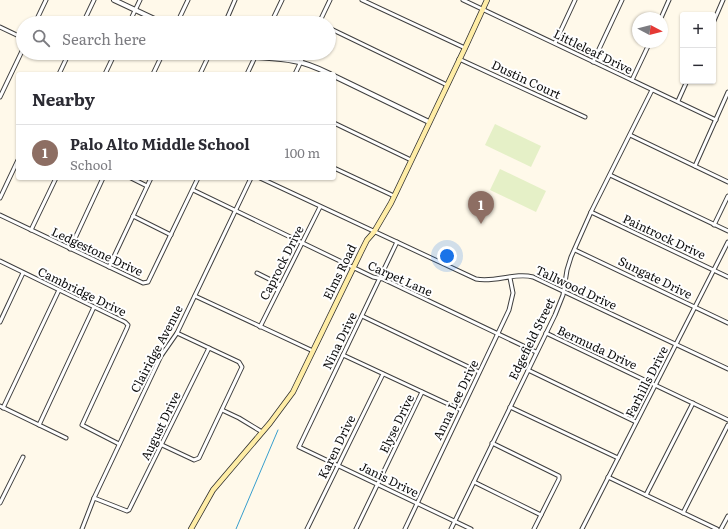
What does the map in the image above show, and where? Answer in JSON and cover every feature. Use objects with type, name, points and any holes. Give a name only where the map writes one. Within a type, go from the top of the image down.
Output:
[{"type":"main road","name":"Elms Road","points":[[191,529],[213,490],[262,432],[293,392],[367,240],[374,232],[394,196],[487,0]]},
{"type":"street","points":[[38,16],[46,0]]},
{"type":"street","points":[[86,16],[94,0]]},
{"type":"street","points":[[114,0],[148,16]]},
{"type":"street","points":[[132,16],[140,0]]},
{"type":"street","points":[[180,16],[188,0]]},
{"type":"street","points":[[228,16],[236,0]]},
{"type":"street","points":[[274,16],[282,0]]},
{"type":"street","points":[[322,16],[330,0]]},
{"type":"street","points":[[362,0],[465,48]]},
{"type":"street","name":"Littleleaf Drive","points":[[463,0],[716,120]]},
{"type":"street","points":[[555,43],[575,0]]},
{"type":"street","points":[[593,62],[622,0]]},
{"type":"street","points":[[664,12],[669,0]]},
{"type":"street","points":[[716,16],[723,0]]},
{"type":"street","points":[[0,27],[16,35]]},
{"type":"street","points":[[336,31],[447,84]]},
{"type":"street","points":[[632,80],[647,48]]},
{"type":"street","name":"Dustin Court","points":[[460,59],[586,117]]},
{"type":"street","points":[[0,97],[18,60]]},
{"type":"street","points":[[60,72],[65,60]]},
{"type":"street","points":[[106,72],[112,60]]},
{"type":"street","points":[[154,72],[160,60]]},
{"type":"street","points":[[201,72],[207,60]]},
{"type":"street","points":[[248,72],[254,60]]},
{"type":"street","points":[[287,60],[300,62],[325,72]]},
{"type":"street","points":[[296,72],[300,62]]},
{"type":"street","points":[[336,77],[429,122]]},
{"type":"street","points":[[678,101],[686,84]]},
{"type":"street","name":"Edgefield Street","points":[[451,529],[561,302],[569,263],[592,212],[652,90]]},
{"type":"street","points":[[695,166],[728,92]]},
{"type":"street","points":[[336,124],[411,160]]},
{"type":"street","points":[[630,135],[728,182]]},
{"type":"street","points":[[0,198],[16,164]]},
{"type":"street","points":[[336,169],[394,196]]},
{"type":"street","points":[[610,175],[728,231]]},
{"type":"street","points":[[31,230],[55,180]]},
{"type":"street","points":[[70,249],[102,180]]},
{"type":"street","points":[[135,180],[147,186]]},
{"type":"street","points":[[109,267],[150,180]]},
{"type":"street","name":"Ledgestone Drive","points":[[0,215],[70,249],[143,283],[146,283],[148,282],[197,180]]},
{"type":"street","name":"Clairidge Avenue","points":[[82,529],[94,498],[161,356],[177,333],[250,180]]},
{"type":"street","name":"Tallwood Drive","points":[[264,180],[476,279],[490,280],[528,275],[728,369]]},
{"type":"street","name":"Carpet Lane","points":[[193,190],[353,268],[380,279],[536,352]]},
{"type":"street","points":[[714,225],[728,196]]},
{"type":"street","name":"Caprock Drive","points":[[260,327],[320,207]]},
{"type":"street","name":"Paintrock Drive","points":[[592,212],[728,277]]},
{"type":"street","points":[[133,216],[171,235]]},
{"type":"street","name":"Nina Drive","points":[[299,447],[397,242]]},
{"type":"street","name":"Farhills Drive","points":[[582,529],[728,242]]},
{"type":"street","name":"Sungate Drive","points":[[575,250],[728,323]]},
{"type":"street","name":"Cambridge Drive","points":[[0,261],[128,324],[82,425],[119,444]]},
{"type":"street","points":[[0,322],[23,273]]},
{"type":"street","points":[[257,273],[281,285]]},
{"type":"street","name":"Anna Lee Drive","points":[[404,529],[512,304],[513,288],[510,278]]},
{"type":"street","points":[[59,290],[2,407],[66,438]]},
{"type":"street","points":[[195,296],[313,351]]},
{"type":"street","points":[[39,425],[94,307]]},
{"type":"street","points":[[362,316],[479,372]]},
{"type":"street","points":[[162,445],[196,460],[200,458],[242,366],[239,362],[177,333]]},
{"type":"street","name":"Bermuda Drive","points":[[546,333],[728,420]]},
{"type":"street","name":"August Drive","points":[[94,498],[128,511],[209,348]]},
{"type":"street","points":[[343,355],[460,410]]},
{"type":"street","points":[[528,370],[636,422]]},
{"type":"street","name":"Karen Drive","points":[[307,529],[383,374]]},
{"type":"street","name":"Elyse Drive","points":[[356,529],[422,392]]},
{"type":"street","points":[[646,495],[693,404]]},
{"type":"street","points":[[510,407],[618,458]]},
{"type":"street","points":[[222,410],[262,432]]},
{"type":"street","points":[[683,513],[728,425]]},
{"type":"street","points":[[492,443],[559,476],[559,479],[534,529]]},
{"type":"street","name":"Janis Drive","points":[[299,447],[471,529]]},
{"type":"street","points":[[0,503],[23,457]]},
{"type":"street","points":[[608,477],[717,529]]},
{"type":"street","points":[[474,482],[541,515]]},
{"type":"street","points":[[722,529],[728,516]]},
{"type":"green space","points":[[495,124],[541,146],[531,167],[485,145]]},
{"type":"green space","points":[[500,169],[546,191],[536,212],[490,190]]},
{"type":"waterway","points":[[236,529],[278,430]]},
{"type":"place","name":"Palo Alto Middle School","points":[[481,224]]}]
